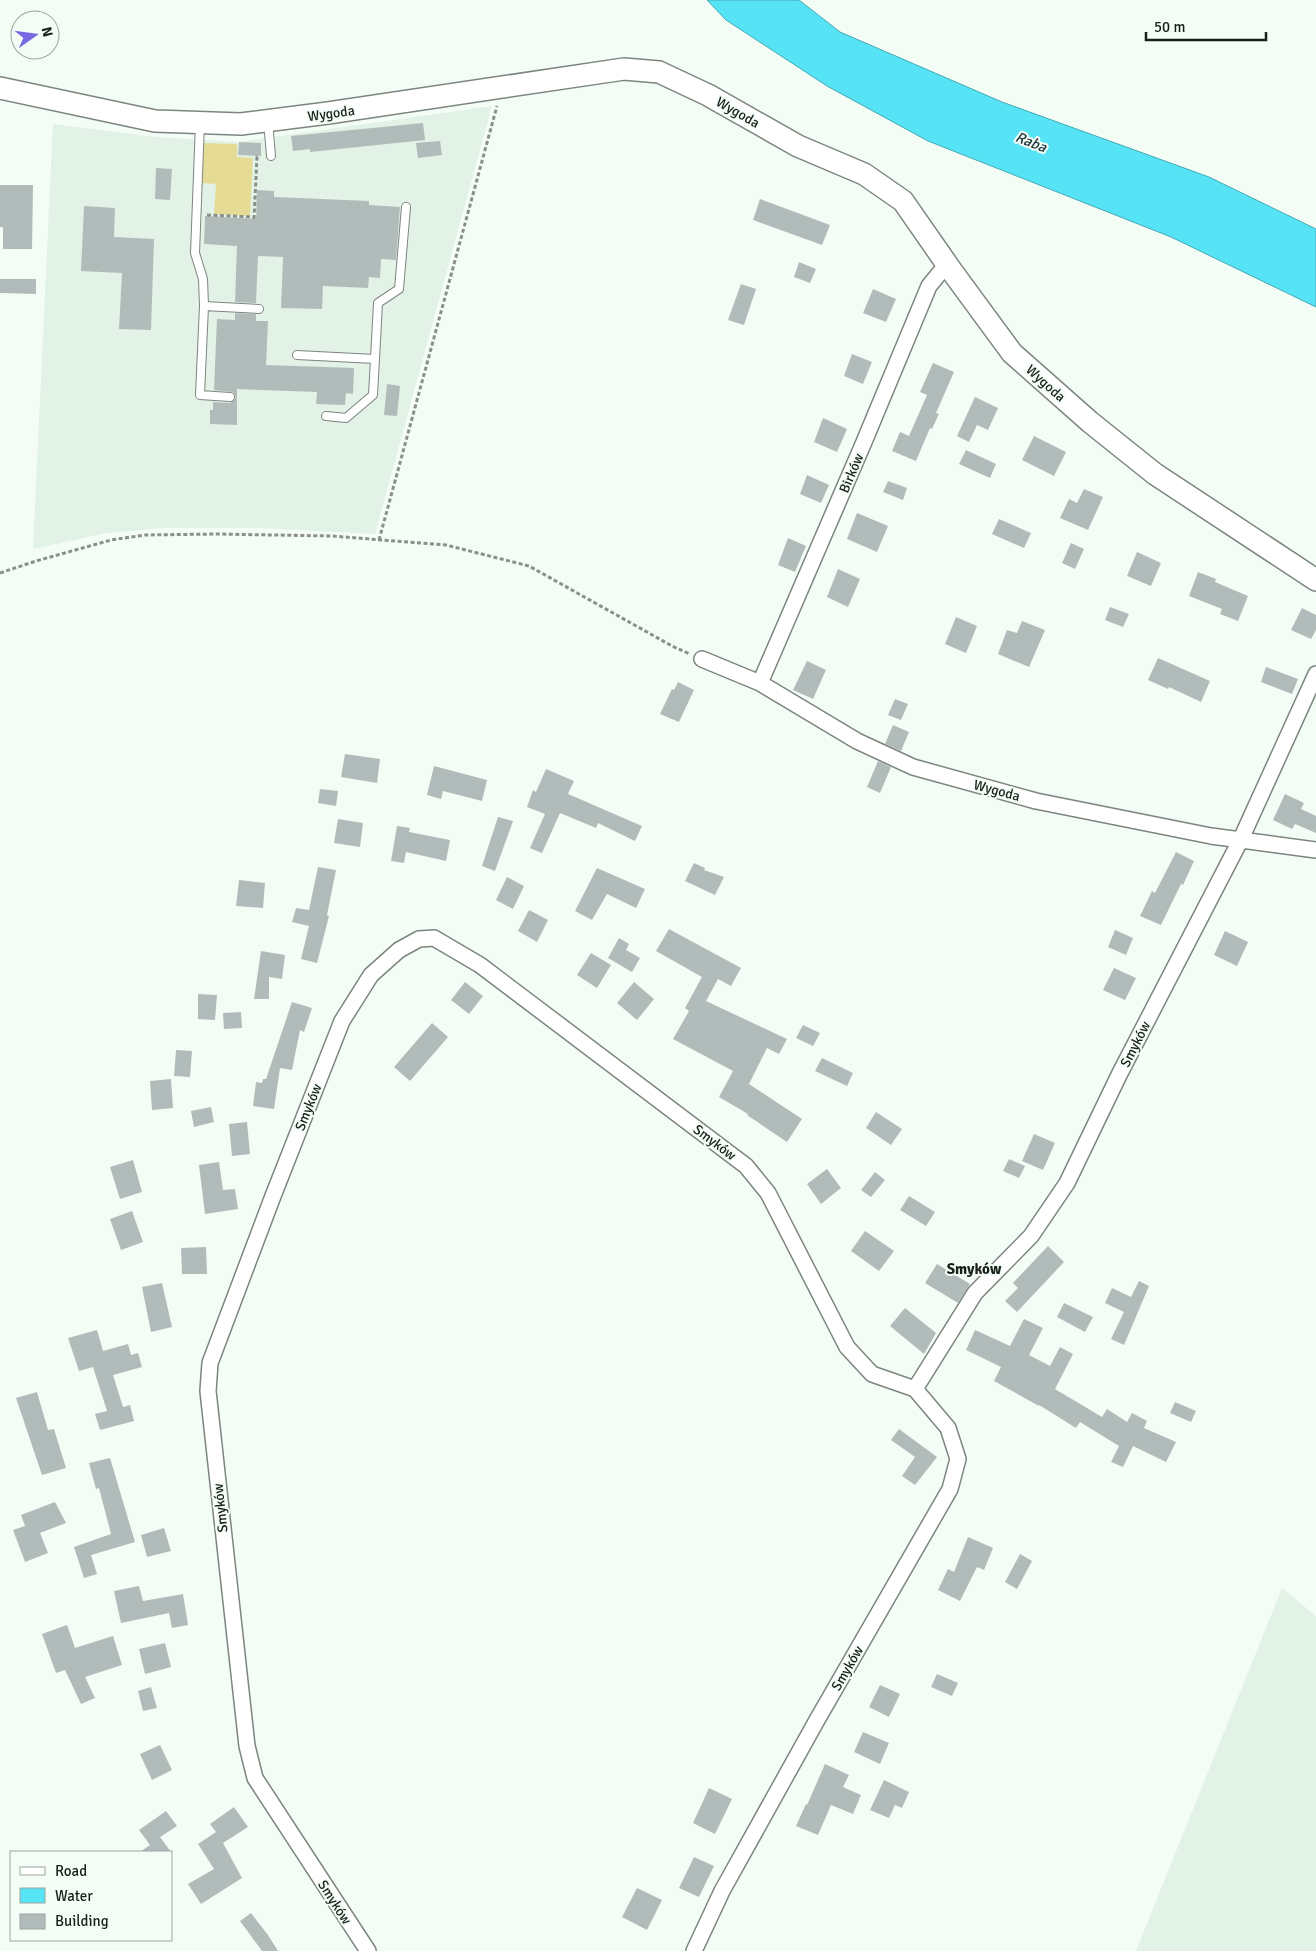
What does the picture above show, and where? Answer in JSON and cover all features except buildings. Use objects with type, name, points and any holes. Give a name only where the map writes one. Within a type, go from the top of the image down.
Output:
[{"type":"street","name":"Wygoda","points":[[0,88],[155,121],[241,124],[624,70],[659,72],[708,95],[798,146],[864,174],[904,201],[1012,353],[1090,422],[1155,474],[1316,580]]},
{"type":"street","name":"Birków","points":[[760,684],[929,286],[947,264]]},
{"type":"street","name":"Wygoda","points":[[702,659],[760,684],[857,741],[913,767],[1036,801],[1211,836],[1316,850]]},
{"type":"street","name":"Smyków","points":[[914,1389],[975,1293],[1031,1236],[1067,1184],[1119,1076],[1240,839],[1316,674]]},
{"type":"street","name":"Smyków","points":[[368,1951],[255,1778],[247,1746],[208,1391],[210,1362],[342,1021],[371,975],[399,950],[418,938],[434,938],[480,965],[746,1166],[768,1193],[847,1347],[872,1374],[914,1389],[948,1428],[958,1459],[950,1489],[793,1762],[722,1891],[694,1951]]},
{"type":"lane","points":[[268,121],[271,156]]},
{"type":"lane","points":[[200,123],[194,253],[203,279],[204,306],[200,395],[230,397]]},
{"type":"lane","points":[[326,416],[346,418],[373,395],[378,303],[399,289],[406,207]]},
{"type":"lane","points":[[204,306],[259,309]]},
{"type":"lane","points":[[296,356],[375,359]]},
{"type":"path","points":[[379,540],[502,87]]},
{"type":"path","points":[[196,214],[254,218],[257,188],[257,157],[260,156]]},
{"type":"path","points":[[0,573],[36,560],[111,540],[145,536],[216,534],[313,536],[446,546],[529,566],[672,646],[702,659]]},
{"type":"shaded area","points":[[492,106],[375,534],[259,528],[164,528],[107,533],[33,549],[53,124],[156,137],[239,142]]},
{"type":"shaded area","points":[[203,143],[237,144],[237,157],[253,158],[250,216],[214,214],[216,184],[202,183]]},
{"type":"shaded area","points":[[1282,1588],[1316,1616],[1316,1951],[1136,1951]]},
{"type":"water","name":"Raba","points":[[707,0],[799,0],[840,32],[1002,102],[1209,177],[1316,229],[1316,307],[1171,237],[928,141],[827,86],[726,20]]},
{"type":"district","name":"Smyków","points":[[974,1269]]}]
